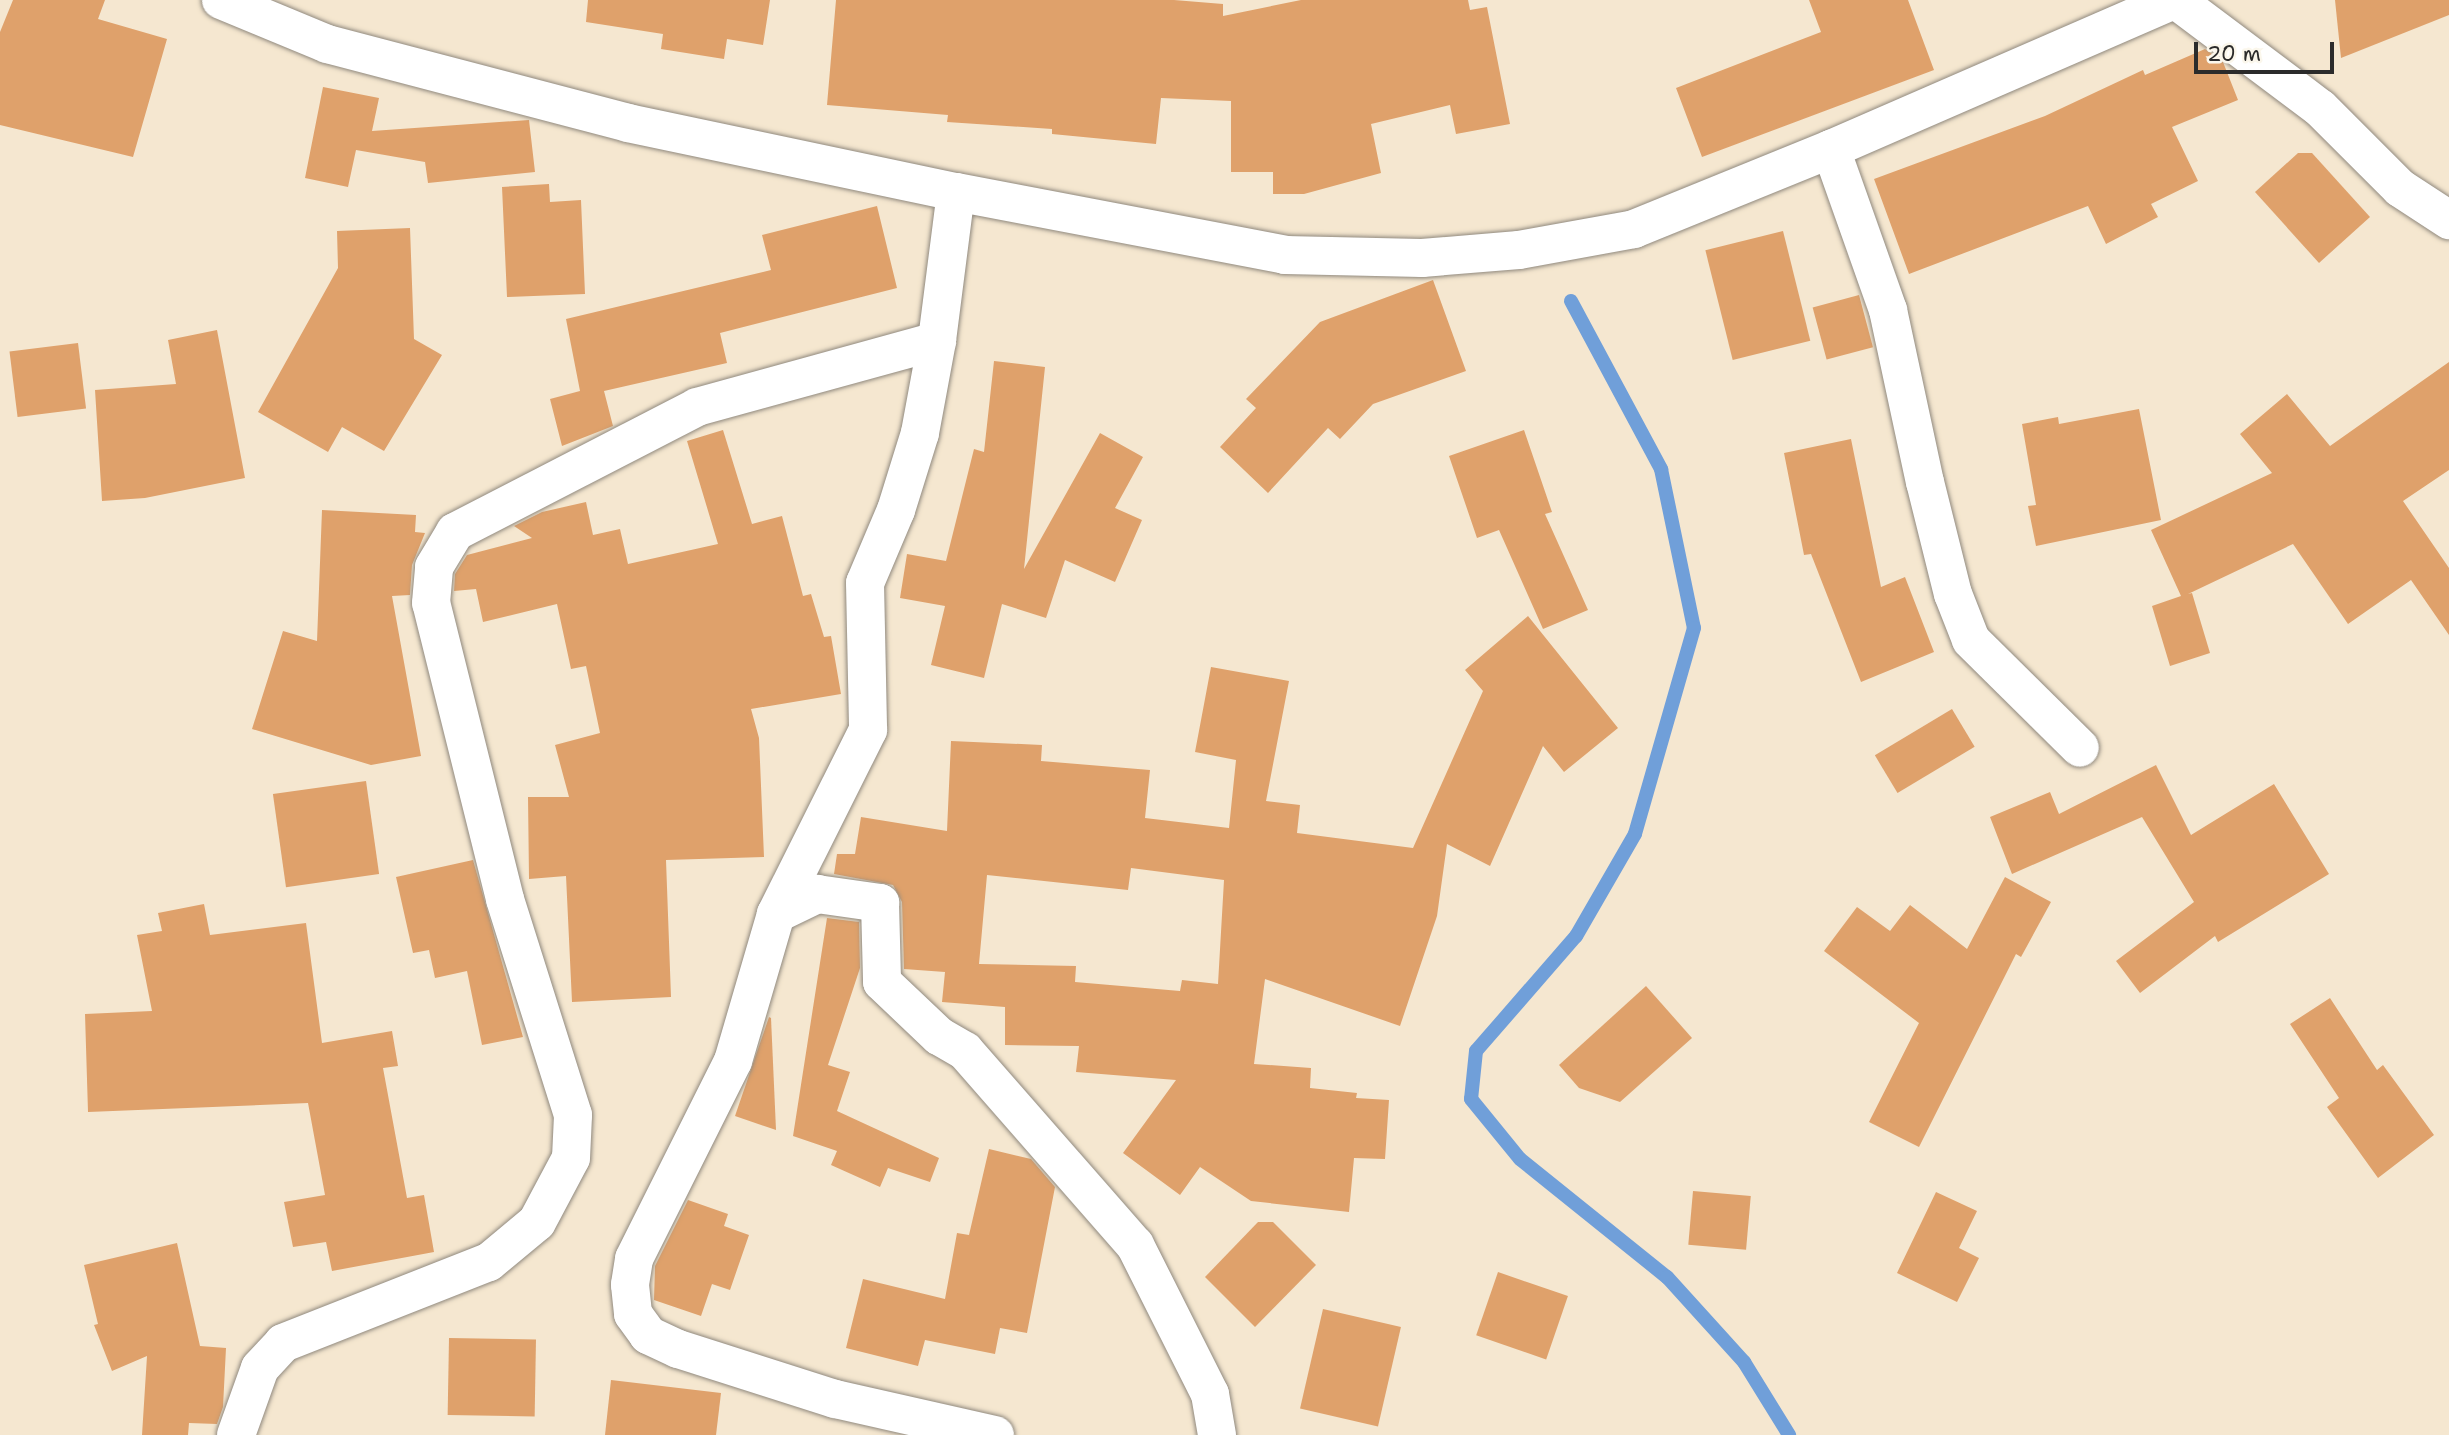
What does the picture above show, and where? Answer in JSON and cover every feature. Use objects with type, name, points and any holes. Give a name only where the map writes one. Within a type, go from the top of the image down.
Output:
[{"type":"street","points":[[221,0],[327,44],[628,123],[956,192],[1285,255],[1422,258],[1519,250],[1634,229],[1831,149],[2175,0],[2320,108],[2400,188],[2449,220]]},
{"type":"street","points":[[1831,149],[1888,310],[1937,532],[1971,640],[2080,748]]},
{"type":"street","points":[[956,192],[937,341],[920,433],[897,510],[864,583],[868,730],[776,914],[733,1061],[634,1258],[630,1285],[633,1314],[648,1335],[678,1349],[835,1399],[995,1435]]},
{"type":"street","points":[[236,1435],[260,1368],[283,1343],[489,1262],[537,1222],[571,1158],[573,1115],[505,899],[431,603],[434,567],[455,532],[697,407],[937,341]]},
{"type":"street","points":[[776,914],[817,894],[880,903],[882,982],[939,1036],[965,1051],[1135,1245],[1210,1394],[1217,1435]]},
{"type":"building","points":[[13,0],[105,0],[98,19],[167,39],[133,157],[0,125],[0,32]]},
{"type":"building","points":[[588,0],[770,0],[763,45],[727,39],[724,59],[661,49],[663,34],[586,22]]},
{"type":"building","points":[[836,0],[1174,0],[1223,4],[1223,16],[1301,0],[1468,0],[1470,10],[1487,7],[1510,124],[1456,134],[1450,105],[1371,124],[1381,173],[1304,194],[1273,194],[1273,172],[1231,172],[1231,101],[1161,98],[1156,144],[1052,134],[1052,129],[947,122],[948,115],[827,105]]},
{"type":"building","points":[[1809,0],[1908,0],[1934,70],[1702,157],[1676,88],[1821,32]]},
{"type":"building","points":[[2335,0],[2449,0],[2449,15],[2341,58]]},
{"type":"building","points":[[2205,49],[2223,62],[2238,100],[2172,127],[2198,181],[2151,204],[2158,217],[2106,244],[2088,206],[1909,274],[1874,179],[2045,116],[2143,70],[2145,75]]},
{"type":"building","points":[[323,87],[379,98],[372,131],[529,120],[535,172],[428,183],[425,162],[356,150],[348,187],[305,178]]},
{"type":"building","points":[[2298,153],[2312,153],[2370,217],[2319,263],[2255,192]]},
{"type":"building","points":[[549,184],[550,202],[581,200],[585,294],[507,297],[502,187]]},
{"type":"building","points":[[877,206],[897,288],[720,333],[727,363],[604,391],[613,426],[562,446],[550,399],[580,391],[566,319],[771,270],[762,235]]},
{"type":"building","points":[[410,228],[414,339],[442,355],[384,451],[342,427],[328,452],[258,412],[338,268],[337,231]]},
{"type":"building","points":[[1783,231],[1810,341],[1733,360],[1705,250]]},
{"type":"building","points":[[1433,280],[1466,371],[1373,404],[1340,439],[1328,428],[1268,493],[1220,447],[1256,408],[1246,399],[1320,322]]},
{"type":"building","points":[[1859,295],[1873,347],[1827,360],[1813,307]]},
{"type":"building","points":[[217,330],[245,478],[145,498],[102,501],[95,390],[176,384],[168,340]]},
{"type":"building","points":[[78,343],[86,409],[18,417],[10,351]]},
{"type":"building","points":[[994,361],[1045,367],[1024,569],[1100,433],[1143,457],[1115,508],[1142,520],[1115,582],[1065,560],[1046,618],[1002,604],[984,678],[931,665],[945,606],[900,598],[907,554],[946,561],[974,449],[984,452]]},
{"type":"building","points":[[2449,362],[2449,470],[2403,501],[2449,568],[2449,635],[2411,580],[2348,624],[2293,544],[2188,594],[2192,593],[2210,653],[2170,666],[2152,606],[2181,596],[2151,530],[2272,473],[2240,434],[2287,394],[2330,446]]},
{"type":"building","points":[[2139,409],[2161,520],[2036,546],[2028,506],[2036,505],[2022,424],[2058,417],[2059,424]]},
{"type":"building","points":[[723,430],[752,524],[782,516],[803,596],[811,594],[824,637],[831,636],[841,694],[751,709],[759,738],[764,857],[666,860],[671,997],[572,1002],[566,876],[529,879],[528,797],[569,797],[555,745],[600,733],[586,666],[571,669],[557,604],[483,622],[476,589],[454,591],[455,574],[467,555],[532,538],[514,526],[542,512],[586,502],[593,535],[620,529],[628,564],[718,544],[687,441]]},
{"type":"building","points":[[1524,430],[1552,512],[1545,514],[1588,610],[1543,629],[1499,530],[1477,538],[1449,456]]},
{"type":"building","points":[[1851,439],[1881,587],[1905,577],[1934,652],[1861,682],[1811,554],[1804,555],[1784,453]]},
{"type":"building","points":[[322,510],[416,515],[415,532],[425,533],[412,565],[410,595],[392,596],[421,756],[371,765],[252,729],[283,631],[317,641]]},
{"type":"building","points":[[1528,616],[1618,728],[1564,772],[1543,746],[1490,866],[1447,844],[1437,916],[1400,1026],[1265,979],[1254,1064],[1311,1068],[1310,1088],[1357,1093],[1356,1098],[1389,1100],[1385,1159],[1354,1158],[1349,1212],[1251,1201],[1200,1167],[1180,1195],[1123,1153],[1176,1080],[1076,1072],[1079,1046],[1005,1045],[1005,1007],[942,1002],[945,972],[904,969],[902,902],[893,885],[834,874],[837,854],[855,854],[861,817],[947,831],[951,741],[1042,745],[1041,761],[1150,770],[1145,818],[1229,828],[1236,760],[1195,752],[1211,667],[1289,681],[1266,801],[1300,805],[1297,833],[1413,848],[1483,691],[1465,670]],"holes":[[[1131,868],[1224,880],[1218,984],[1182,980],[1180,991],[1075,982],[1076,966],[979,964],[987,875],[1128,890]]]},
{"type":"building","points":[[1952,709],[1975,747],[1898,793],[1875,755]]},
{"type":"building","points":[[2156,765],[2191,835],[2274,784],[2329,874],[2218,942],[2215,936],[2140,993],[2116,961],[2194,902],[2142,817],[2012,874],[1990,817],[2050,792],[2059,814]]},
{"type":"building","points":[[366,781],[379,874],[286,887],[273,794]]},
{"type":"building","points":[[473,860],[523,1037],[482,1045],[467,971],[435,978],[429,950],[413,953],[396,877]]},
{"type":"building","points":[[2005,877],[2051,902],[2021,957],[2016,954],[1919,1147],[1869,1122],[1919,1023],[1824,951],[1857,907],[1890,931],[1910,905],[1967,949]]},
{"type":"building","points":[[204,904],[210,935],[306,923],[322,1043],[392,1031],[398,1066],[383,1068],[407,1198],[424,1195],[434,1252],[332,1271],[326,1242],[293,1247],[284,1202],[325,1195],[308,1103],[88,1112],[85,1014],[152,1011],[137,935],[162,931],[158,913]]},
{"type":"building","points":[[827,918],[859,922],[860,968],[828,1065],[850,1072],[837,1111],[939,1158],[930,1182],[888,1168],[880,1187],[831,1165],[837,1151],[793,1136]]},
{"type":"building","points":[[1646,986],[1692,1038],[1620,1102],[1579,1088],[1559,1065]]},
{"type":"building","points":[[2330,998],[2377,1070],[2383,1065],[2434,1135],[2378,1178],[2327,1107],[2339,1098],[2290,1024]]},
{"type":"building","points":[[769,1017],[771,1018],[776,1130],[735,1116]]},
{"type":"building","points":[[989,1149],[1031,1159],[1055,1187],[1027,1333],[1000,1328],[995,1354],[925,1340],[918,1366],[846,1348],[863,1279],[945,1299],[957,1233],[969,1235]]},
{"type":"building","points":[[1693,1191],[1751,1196],[1746,1250],[1688,1245]]},
{"type":"building","points":[[1936,1192],[1977,1211],[1959,1248],[1979,1258],[1957,1302],[1897,1273]]},
{"type":"building","points":[[688,1200],[728,1214],[724,1226],[749,1235],[730,1290],[712,1284],[701,1316],[654,1300],[655,1266]]},
{"type":"building","points":[[1258,1222],[1273,1222],[1316,1265],[1255,1327],[1205,1277]]},
{"type":"building","points":[[177,1243],[200,1346],[226,1348],[223,1407],[217,1424],[189,1423],[188,1435],[142,1435],[147,1356],[112,1371],[94,1325],[98,1324],[84,1265]]},
{"type":"building","points":[[1498,1272],[1568,1296],[1546,1359],[1476,1335]]},
{"type":"building","points":[[1323,1309],[1401,1327],[1378,1426],[1300,1408]]},
{"type":"building","points":[[449,1338],[536,1340],[535,1417],[448,1415]]},
{"type":"building","points":[[611,1380],[721,1393],[716,1435],[605,1435]]},
{"type":"waterway","points":[[1571,301],[1661,469],[1694,628],[1635,834],[1576,936],[1476,1051],[1471,1099],[1520,1159],[1667,1277],[1744,1362],[1789,1435]]}]
